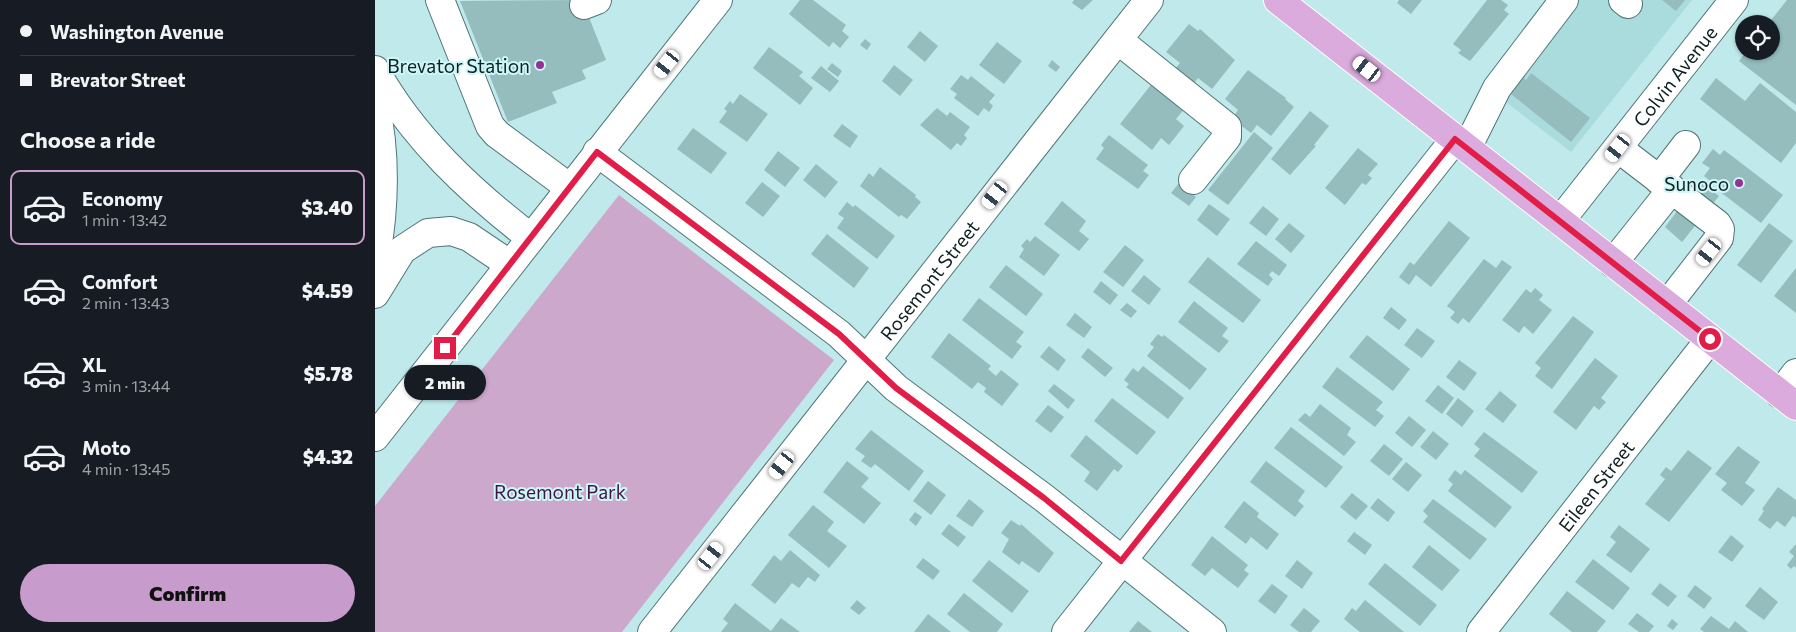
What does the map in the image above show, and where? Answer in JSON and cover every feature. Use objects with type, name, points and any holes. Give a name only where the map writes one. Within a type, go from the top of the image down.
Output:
[{"type":"main road","points":[[1278,0],[1710,339],[1791,391]]},
{"type":"street","points":[[440,0],[490,126],[497,134],[570,188]]},
{"type":"street","name":"Rosemont Street","points":[[652,632],[1149,0]]},
{"type":"street","points":[[1066,632],[1121,561],[1461,143],[1500,84],[1564,0]]},
{"type":"street","name":"Colvin Avenue","points":[[1560,221],[1734,0]]},
{"type":"street","points":[[375,437],[714,2]]},
{"type":"street","points":[[1118,40],[1227,128],[1227,137],[1193,180]]},
{"type":"street","points":[[375,70],[391,98],[441,159],[469,188],[531,238]]},
{"type":"street","points":[[375,103],[381,140],[382,196],[375,260]]},
{"type":"street","points":[[1613,263],[1665,184],[1686,145]]},
{"type":"street","points":[[1618,148],[1717,224],[1721,232],[1719,238],[1667,305]]},
{"type":"street","points":[[597,152],[839,334],[901,392],[1044,498],[1212,632]]},
{"type":"street","points":[[375,294],[407,244],[428,233],[451,231],[469,237],[509,264]]},
{"type":"street","name":"Eileen Street","points":[[1481,632],[1710,339]]},
{"type":"shaded area","points":[[1555,0],[1692,0],[1571,152],[1486,87]]},
{"type":"green space","name":"Rosemont Park","points":[[619,195],[834,360],[622,632],[375,632],[375,506]]},
{"type":"building","name":"Brevator Station","points":[[582,0],[606,60],[582,70],[586,79],[552,92],[557,103],[508,122],[460,1]]},
{"type":"building","points":[[800,0],[813,0],[846,25],[842,31],[849,37],[840,48],[833,42],[829,47],[789,14]]},
{"type":"building","points":[[1074,0],[1093,0],[1082,10],[1072,3]]},
{"type":"building","points":[[1399,0],[1422,0],[1411,14],[1397,3]]},
{"type":"building","points":[[1487,0],[1501,0],[1508,5],[1504,10],[1509,14],[1470,61],[1458,53],[1461,50],[1453,44]]},
{"type":"building","points":[[1662,0],[1685,0],[1676,11]]},
{"type":"building","points":[[1787,0],[1796,0],[1796,105],[1739,61],[1780,60],[1780,15],[1775,15]]},
{"type":"building","points":[[1189,24],[1198,31],[1200,29],[1235,60],[1212,89],[1198,78],[1192,86],[1173,71],[1180,63],[1166,52]]},
{"type":"building","points":[[920,31],[938,46],[925,62],[907,47]]},
{"type":"building","points":[[865,39],[871,44],[867,50],[860,45]]},
{"type":"building","points":[[997,42],[1022,61],[1004,84],[979,65]]},
{"type":"building","points":[[769,47],[803,72],[799,76],[813,88],[800,105],[753,68]]},
{"type":"building","points":[[1052,60],[1060,67],[1056,72],[1048,66]]},
{"type":"building","points":[[832,63],[842,71],[838,77],[827,69]]},
{"type":"building","points":[[894,65],[913,80],[900,96],[882,81]]},
{"type":"building","points":[[821,66],[839,81],[830,92],[811,78]]},
{"type":"building","points":[[1248,70],[1286,98],[1294,107],[1271,136],[1257,125],[1251,133],[1232,119],[1238,110],[1225,99]]},
{"type":"building","points":[[1531,73],[1590,118],[1571,142],[1506,90],[1518,74],[1526,80]]},
{"type":"building","points":[[961,75],[968,80],[971,76],[995,95],[989,102],[993,106],[989,112],[984,108],[978,116],[954,98],[957,94],[950,89]]},
{"type":"building","points":[[1716,78],[1745,101],[1760,83],[1796,112],[1796,143],[1781,163],[1700,99]]},
{"type":"building","points":[[1154,81],[1186,107],[1176,119],[1184,126],[1169,145],[1161,138],[1152,150],[1120,124]]},
{"type":"building","points":[[740,94],[768,114],[747,142],[719,122],[727,111],[724,109],[730,101],[733,104]]},
{"type":"building","points":[[937,108],[947,116],[950,112],[970,127],[964,135],[967,138],[961,146],[957,143],[951,150],[920,125]]},
{"type":"building","points":[[1310,111],[1329,126],[1314,145],[1316,146],[1290,175],[1271,159]]},
{"type":"building","points":[[842,124],[858,136],[850,148],[833,136]]},
{"type":"building","points":[[693,128],[727,153],[711,174],[677,149]]},
{"type":"building","points":[[1254,132],[1273,148],[1228,205],[1208,190]]},
{"type":"building","points":[[1109,135],[1148,165],[1143,171],[1149,175],[1138,189],[1096,159],[1104,148],[1101,145]]},
{"type":"building","points":[[1358,148],[1378,164],[1368,175],[1372,178],[1366,185],[1362,183],[1345,205],[1325,188]]},
{"type":"building","name":"Sunoco","points":[[1713,149],[1720,155],[1724,150],[1783,195],[1761,223],[1719,191],[1721,189],[1704,176],[1710,168],[1702,163]]},
{"type":"building","points":[[778,151],[800,168],[785,187],[764,170]]},
{"type":"building","points":[[816,164],[838,182],[825,198],[803,180]]},
{"type":"building","points":[[880,167],[916,195],[915,197],[921,202],[907,219],[901,215],[899,217],[860,186],[869,173],[873,177]]},
{"type":"building","name":"Sunoco","points":[[1700,181],[1719,196],[1682,242],[1665,227]]},
{"type":"building","points":[[762,182],[780,196],[763,217],[745,203]]},
{"type":"building","points":[[1179,183],[1196,197],[1189,206],[1171,193]]},
{"type":"building","points":[[1062,201],[1086,221],[1079,231],[1089,239],[1079,251],[1044,224]]},
{"type":"building","points":[[847,202],[853,207],[855,205],[895,236],[877,259],[837,228],[844,218],[838,214]]},
{"type":"building","points":[[1209,204],[1230,219],[1217,236],[1197,220]]},
{"type":"building","points":[[1263,206],[1279,219],[1266,236],[1249,223]]},
{"type":"building","points":[[1449,221],[1470,238],[1431,287],[1416,275],[1409,285],[1399,277],[1410,262],[1414,265]]},
{"type":"building","points":[[1289,223],[1305,236],[1291,253],[1275,239]]},
{"type":"building","points":[[1769,223],[1793,241],[1761,283],[1737,265]]},
{"type":"building","points":[[827,234],[869,268],[854,288],[811,254]]},
{"type":"building","points":[[1035,236],[1060,255],[1044,276],[1019,257],[1024,249],[1021,246],[1027,239],[1030,242]]},
{"type":"building","points":[[1256,241],[1287,265],[1279,276],[1272,271],[1269,275],[1273,279],[1268,286],[1237,264]]},
{"type":"building","points":[[1125,245],[1144,260],[1123,287],[1103,272]]},
{"type":"building","points":[[1208,257],[1261,300],[1243,323],[1188,282]]},
{"type":"building","points":[[1484,259],[1496,268],[1502,260],[1512,267],[1469,323],[1463,318],[1458,324],[1450,318],[1455,312],[1447,306]]},
{"type":"building","points":[[1006,265],[1043,294],[1026,316],[989,287]]},
{"type":"building","points":[[1796,268],[1796,313],[1774,296]]},
{"type":"building","points":[[1144,275],[1161,289],[1149,305],[1131,291]]},
{"type":"building","points":[[1101,281],[1118,295],[1110,305],[1093,292]]},
{"type":"building","points":[[1535,288],[1543,295],[1539,300],[1552,310],[1533,334],[1524,326],[1519,333],[1502,320],[1526,289],[1531,293]]},
{"type":"building","points":[[979,298],[1024,332],[1016,342],[1022,346],[1012,359],[962,320]]},
{"type":"building","points":[[1194,301],[1228,328],[1222,336],[1229,341],[1219,353],[1178,322]]},
{"type":"building","points":[[1127,303],[1137,311],[1131,318],[1120,310]]},
{"type":"building","points":[[1391,307],[1407,320],[1399,330],[1383,318]]},
{"type":"building","points":[[1075,313],[1092,327],[1084,338],[1066,325]]},
{"type":"building","points":[[1573,316],[1594,332],[1552,389],[1535,376],[1541,368],[1535,363]]},
{"type":"building","points":[[1417,328],[1435,341],[1422,358],[1404,345]]},
{"type":"building","points":[[949,333],[991,366],[988,369],[996,376],[1001,370],[1019,384],[1002,406],[984,392],[986,388],[978,382],[972,389],[931,357]]},
{"type":"building","points":[[1158,334],[1162,337],[1164,335],[1207,369],[1190,390],[1147,356],[1154,347],[1150,344]]},
{"type":"building","points":[[1367,335],[1410,369],[1393,391],[1349,357]]},
{"type":"building","points":[[1049,346],[1066,360],[1058,371],[1040,357]]},
{"type":"building","points":[[1088,348],[1113,368],[1105,377],[1081,357]]},
{"type":"building","points":[[1595,358],[1618,376],[1601,398],[1606,402],[1599,410],[1594,406],[1576,430],[1553,412]]},
{"type":"building","points":[[1459,360],[1477,373],[1464,391],[1446,377]]},
{"type":"building","points":[[1143,366],[1184,398],[1168,419],[1126,387],[1129,384],[1124,380],[1133,368],[1138,372]]},
{"type":"building","points":[[1337,367],[1383,402],[1376,410],[1384,416],[1375,427],[1322,387]]},
{"type":"building","points":[[1054,384],[1075,400],[1068,409],[1048,391]]},
{"type":"building","points":[[1438,385],[1454,398],[1442,414],[1425,401]]},
{"type":"building","points":[[1500,391],[1517,405],[1503,423],[1485,409]]},
{"type":"building","points":[[1112,398],[1156,432],[1137,455],[1094,421]]},
{"type":"building","points":[[1458,398],[1474,411],[1462,427],[1446,414]]},
{"type":"building","points":[[1320,404],[1351,428],[1347,435],[1356,442],[1344,456],[1298,420],[1305,413],[1310,417]]},
{"type":"building","points":[[1048,405],[1064,417],[1051,433],[1035,421]]},
{"type":"building","points":[[1409,416],[1426,430],[1412,447],[1395,433]]},
{"type":"building","points":[[1291,427],[1343,467],[1326,488],[1274,448]]},
{"type":"building","points":[[871,430],[924,471],[909,491],[875,464],[871,468],[861,461],[865,456],[855,449]]},
{"type":"building","points":[[1433,431],[1449,444],[1436,460],[1420,447]]},
{"type":"building","points":[[1484,432],[1538,472],[1522,493],[1474,456],[1480,449],[1474,444]]},
{"type":"building","points":[[1086,435],[1123,466],[1118,472],[1114,469],[1097,491],[1084,481],[1090,472],[1070,456]]},
{"type":"building","points":[[1384,444],[1403,459],[1389,476],[1370,461]]},
{"type":"building","points":[[1738,446],[1760,462],[1745,483],[1755,490],[1742,506],[1721,490],[1727,483],[1715,474]]},
{"type":"building","points":[[1688,450],[1712,468],[1669,522],[1645,504],[1665,479],[1660,475],[1666,467],[1671,471]]},
{"type":"building","points":[[847,461],[869,478],[861,487],[881,503],[864,524],[823,492]]},
{"type":"building","points":[[1266,461],[1305,491],[1298,501],[1304,506],[1295,517],[1250,482]]},
{"type":"building","points":[[1406,462],[1422,475],[1408,492],[1392,479]]},
{"type":"building","points":[[1455,470],[1461,475],[1465,470],[1512,507],[1495,528],[1448,491],[1453,484],[1448,480]]},
{"type":"building","points":[[928,481],[946,495],[931,515],[913,501]]},
{"type":"building","points":[[1778,487],[1796,500],[1796,518],[1793,516],[1785,527],[1777,521],[1770,529],[1758,520],[1764,511],[1762,509]]},
{"type":"building","points":[[1352,493],[1368,506],[1356,520],[1340,507]]},
{"type":"building","points":[[1378,498],[1395,512],[1388,522],[1370,508]]},
{"type":"building","points":[[969,499],[984,511],[972,527],[956,516]]},
{"type":"building","points":[[1433,499],[1487,539],[1470,560],[1423,522],[1428,516],[1423,511]]},
{"type":"building","points":[[1244,501],[1259,513],[1257,517],[1279,534],[1267,550],[1251,537],[1246,544],[1224,527]]},
{"type":"building","points":[[813,505],[834,522],[827,531],[847,546],[829,568],[788,535]]},
{"type":"building","points":[[915,512],[922,517],[916,526],[909,520]]},
{"type":"building","points":[[1011,520],[1020,526],[1021,524],[1054,553],[1039,573],[1022,561],[1019,565],[1002,552],[1009,539],[1001,533]]},
{"type":"building","points":[[949,524],[966,537],[958,547],[941,534]]},
{"type":"building","points":[[1619,525],[1650,549],[1631,573],[1606,555],[1616,542],[1610,537]]},
{"type":"building","points":[[1354,532],[1372,545],[1365,555],[1347,541]]},
{"type":"building","points":[[1731,535],[1744,546],[1732,562],[1718,552]]},
{"type":"building","points":[[1212,536],[1248,565],[1244,570],[1249,574],[1238,588],[1212,568],[1205,576],[1191,565]]},
{"type":"building","points":[[1796,544],[1796,568],[1794,566],[1791,569],[1787,565],[1794,556],[1789,552]]},
{"type":"building","points":[[1429,545],[1460,570],[1442,591],[1412,567]]},
{"type":"building","points":[[790,550],[820,575],[815,582],[808,577],[799,588],[792,583],[775,604],[751,585],[774,555],[781,561]]},
{"type":"building","points":[[923,558],[940,571],[933,580],[916,567]]},
{"type":"building","points":[[1593,559],[1630,588],[1613,610],[1575,582]]},
{"type":"building","points":[[989,560],[1029,591],[1012,613],[972,581]]},
{"type":"building","points":[[1297,560],[1313,573],[1302,589],[1285,576]]},
{"type":"building","points":[[1385,563],[1437,605],[1420,626],[1368,584]]},
{"type":"building","points":[[1660,583],[1677,596],[1668,607],[1651,594]]},
{"type":"building","points":[[1272,584],[1288,596],[1275,614],[1258,601]]},
{"type":"building","points":[[1695,585],[1712,598],[1704,609],[1687,596]]},
{"type":"building","points":[[1760,587],[1778,602],[1764,620],[1745,606]]},
{"type":"building","points":[[1567,591],[1606,621],[1597,632],[1572,632],[1549,614]]},
{"type":"building","points":[[964,593],[1003,624],[997,632],[970,632],[947,614]]},
{"type":"building","points":[[857,600],[866,608],[859,615],[850,608]]},
{"type":"building","points":[[1365,600],[1404,632],[1360,632],[1344,619],[1352,608],[1356,611]]},
{"type":"building","points":[[735,603],[771,631],[781,618],[800,632],[721,632],[728,623],[723,619]]},
{"type":"building","points":[[1304,608],[1320,621],[1311,632],[1299,632],[1290,625]]},
{"type":"building","points":[[1637,613],[1654,626],[1649,632],[1639,632],[1628,624]]},
{"type":"building","points":[[928,614],[951,632],[914,632]]},
{"type":"building","points":[[1711,616],[1729,629],[1735,621],[1748,632],[1704,632],[1700,629]]},
{"type":"building","points":[[1672,619],[1678,624],[1673,630],[1667,626]]},
{"type":"building","points":[[1138,621],[1152,632],[1129,632]]},
{"type":"place","name":"Brevator Station","points":[[540,65]]},
{"type":"place","name":"Sunoco","points":[[1739,183]]},
{"type":"route","points":[[445,348],[597,152],[839,334],[896,388],[1044,498],[1121,561],[1455,139],[1710,339]]}]
